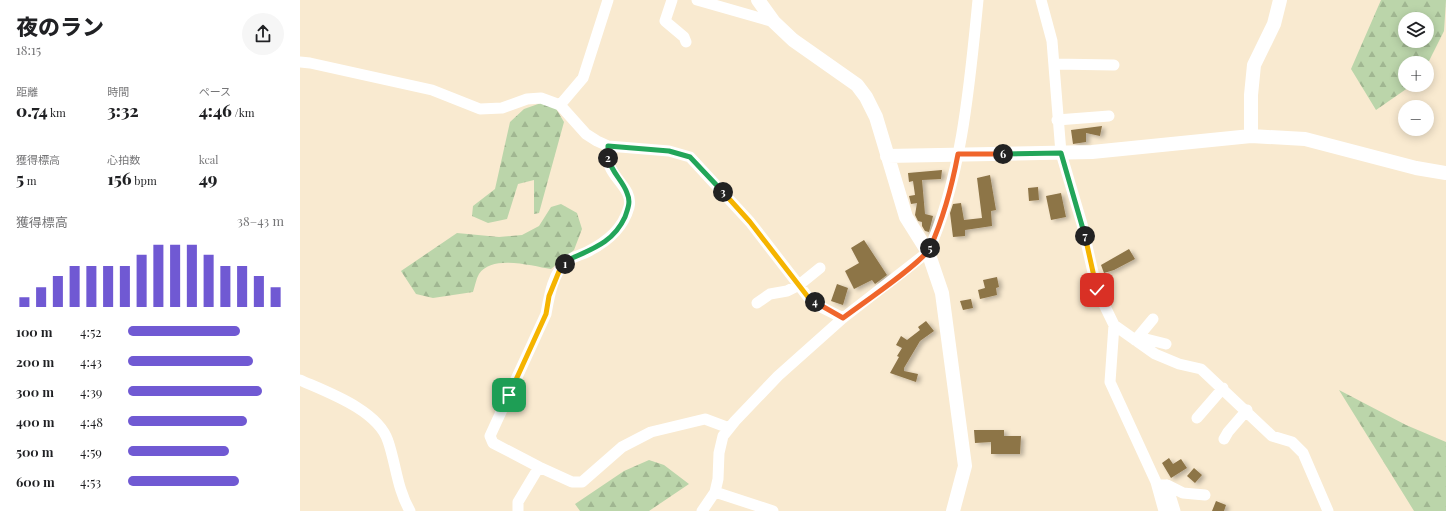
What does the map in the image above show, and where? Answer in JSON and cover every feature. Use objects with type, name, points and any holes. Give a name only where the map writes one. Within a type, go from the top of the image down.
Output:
[{"type":"street","points":[[560,105],[583,78],[608,0]]},
{"type":"street","points":[[672,0],[665,21],[684,37],[686,42]]},
{"type":"street","points":[[697,0],[774,22]]},
{"type":"street","points":[[758,0],[774,22],[793,40],[857,85],[866,97],[876,116],[906,217],[928,252],[942,293],[965,466],[952,511]]},
{"type":"street","points":[[702,511],[715,492],[718,478],[719,453],[723,436],[729,428],[778,376],[843,318],[928,252],[944,208],[958,154],[972,61],[978,0]]},
{"type":"street","points":[[1041,0],[1052,41],[1057,120],[1061,153],[1082,224],[1097,290],[1114,325],[1110,382],[1175,511]]},
{"type":"street","points":[[1251,136],[1251,95],[1254,66],[1274,24],[1280,0]]},
{"type":"street","points":[[300,62],[432,90],[480,109],[502,108],[527,99],[541,98],[560,105],[586,134],[608,146],[669,151],[690,157],[750,222],[808,297],[819,306],[843,318]]},
{"type":"street","points":[[1054,64],[1114,65]]},
{"type":"street","points":[[1057,120],[1109,116]]},
{"type":"street","points":[[887,156],[1092,152],[1251,136],[1304,140],[1416,168],[1446,173]]},
{"type":"street","points":[[608,146],[607,156],[611,170],[627,193],[630,205],[619,230],[599,246],[568,260],[560,269],[549,296],[546,314],[490,436],[492,443],[572,482],[582,482],[622,447],[651,432],[705,419],[729,428]]},
{"type":"street","points":[[758,303],[770,294],[799,285],[820,268]]},
{"type":"street","points":[[1137,339],[1153,319]]},
{"type":"street","points":[[1114,325],[1137,339],[1155,354],[1178,364],[1201,369],[1247,410],[1272,436],[1292,442],[1303,453],[1328,511]]},
{"type":"street","points":[[1137,339],[1166,344]]},
{"type":"street","points":[[300,380],[337,397],[367,414],[378,425],[388,440],[402,496],[410,511]]},
{"type":"street","points":[[1197,418],[1223,388]]},
{"type":"street","points":[[1224,439],[1228,432],[1247,410]]},
{"type":"street","points":[[518,511],[518,502],[539,467]]},
{"type":"street","points":[[1162,485],[1183,493],[1205,495]]},
{"type":"street","points":[[1162,485],[1164,511]]},
{"type":"street","points":[[715,492],[773,511]]},
{"type":"green space","points":[[1381,0],[1446,0],[1444,31],[1432,56],[1398,56],[1398,92],[1402,92],[1376,110],[1351,69]]},
{"type":"green space","points":[[541,103],[555,107],[564,122],[539,213],[534,214],[534,180],[518,184],[507,219],[488,223],[472,216],[473,206],[495,189],[510,122],[524,109]]},
{"type":"green space","points":[[561,204],[577,213],[582,229],[574,250],[551,269],[513,263],[493,264],[485,268],[479,274],[473,292],[433,298],[416,294],[401,271],[457,233],[499,237],[522,235],[539,226],[551,207]]},
{"type":"green space","points":[[1339,390],[1406,425],[1446,442],[1446,511],[1414,511]]},
{"type":"green space","points":[[649,460],[664,465],[689,484],[649,511],[580,511],[575,504],[624,471]]},
{"type":"building","points":[[1102,126],[1100,136],[1086,133],[1086,142],[1073,144],[1071,130]]},
{"type":"building","points":[[942,170],[941,179],[922,180],[925,214],[933,216],[929,232],[925,231],[922,226],[922,222],[918,221],[915,215],[917,203],[911,204],[909,196],[915,195],[913,181],[909,182],[908,173]]},
{"type":"building","points":[[990,175],[996,210],[991,211],[992,226],[965,230],[965,236],[953,237],[950,213],[953,204],[961,203],[964,220],[982,218],[977,178]]},
{"type":"building","points":[[1038,187],[1039,200],[1029,201],[1028,188]]},
{"type":"building","points":[[1061,193],[1066,217],[1051,220],[1046,196]]},
{"type":"building","points":[[864,240],[887,275],[875,284],[872,280],[854,289],[845,271],[859,263],[851,248]]},
{"type":"building","points":[[1129,249],[1135,259],[1114,270],[1104,273],[1101,265]]},
{"type":"building","points":[[997,277],[999,287],[996,288],[997,295],[980,299],[978,290],[985,288],[983,280]]},
{"type":"building","points":[[837,284],[848,288],[843,305],[831,301]]},
{"type":"building","points":[[971,299],[973,308],[963,310],[960,301]]},
{"type":"building","points":[[926,321],[934,331],[920,341],[904,368],[904,371],[918,374],[916,382],[890,373],[902,348],[896,345],[901,336],[907,340],[920,330],[918,327]]},
{"type":"building","points":[[974,430],[1004,430],[1004,436],[1021,436],[1020,454],[991,454],[991,442],[975,443]]},
{"type":"building","points":[[1169,458],[1173,464],[1181,459],[1187,468],[1171,478],[1162,463]]},
{"type":"building","points":[[1194,468],[1202,475],[1195,483],[1187,476]]},
{"type":"building","points":[[1216,501],[1226,505],[1224,511],[1212,511]]},
{"type":"route","points":[[509,395],[546,314],[549,296],[560,269],[568,260],[599,246],[619,230],[630,205],[627,193],[611,170],[607,156],[608,146],[669,151],[690,157],[750,222],[808,297],[819,306],[843,318],[928,252],[944,208],[958,154],[1061,153],[1082,224],[1097,290]]}]
